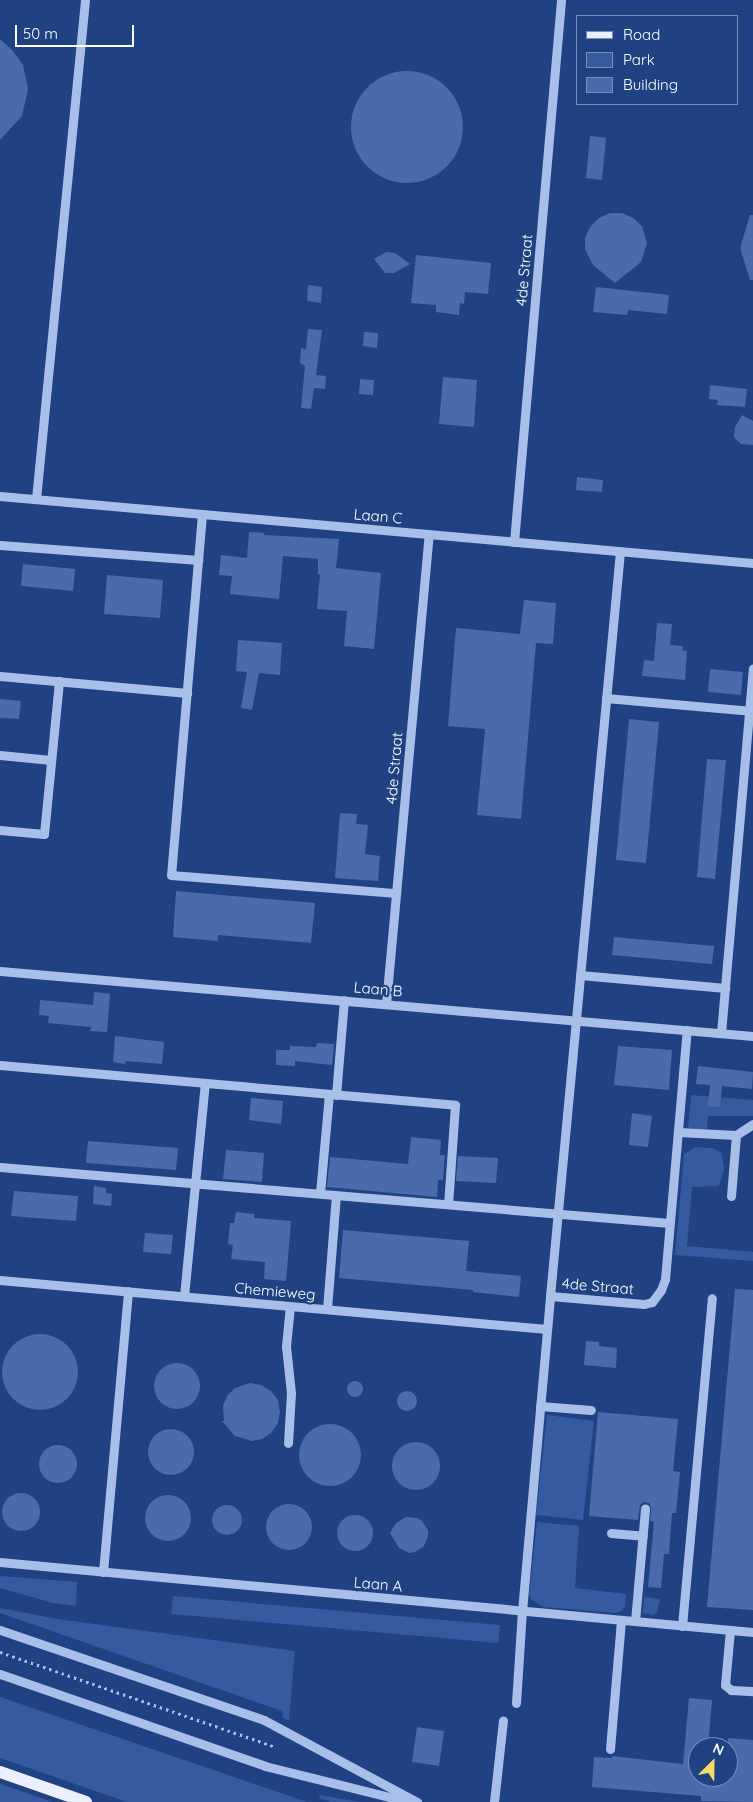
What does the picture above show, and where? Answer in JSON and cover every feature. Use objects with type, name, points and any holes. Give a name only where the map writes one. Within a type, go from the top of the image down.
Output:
[{"type":"main road","points":[[0,1772],[86,1802]]},
{"type":"lane","points":[[36,499],[85,0]]},
{"type":"lane","name":"4de Straat","points":[[514,542],[561,0]]},
{"type":"lane","name":"Laan C","points":[[0,496],[753,563]]},
{"type":"lane","points":[[202,514],[171,875],[396,893]]},
{"type":"lane","name":"4de Straat","points":[[386,1004],[428,534]]},
{"type":"lane","points":[[0,545],[198,560]]},
{"type":"lane","points":[[550,1296],[620,551]]},
{"type":"lane","points":[[721,1033],[751,711],[753,668]]},
{"type":"lane","points":[[0,676],[187,693]]},
{"type":"lane","points":[[0,830],[44,834],[59,681]]},
{"type":"lane","points":[[606,698],[751,711]]},
{"type":"lane","points":[[0,755],[52,760]]},
{"type":"lane","name":"Laan B","points":[[0,970],[753,1036]]},
{"type":"lane","points":[[580,975],[725,988]]},
{"type":"lane","points":[[320,1193],[344,1000]]},
{"type":"lane","name":"4de Straat","points":[[516,1703],[522,1611],[550,1296],[644,1304],[652,1302],[661,1290],[665,1279],[687,1030]]},
{"type":"lane","points":[[0,1065],[455,1105],[448,1204]]},
{"type":"lane","points":[[184,1296],[205,1083]]},
{"type":"lane","points":[[678,1132],[736,1135],[753,1124]]},
{"type":"lane","points":[[731,1196],[736,1135]]},
{"type":"lane","points":[[0,1167],[670,1223]]},
{"type":"lane","points":[[327,1310],[336,1195]]},
{"type":"lane","name":"Chemieweg","points":[[0,1280],[547,1329]]},
{"type":"lane","points":[[103,1572],[128,1291]]},
{"type":"lane","points":[[682,1626],[712,1298]]},
{"type":"lane","points":[[288,1443],[291,1393],[286,1346],[290,1306]]},
{"type":"lane","points":[[540,1406],[591,1410]]},
{"type":"lane","points":[[635,1621],[645,1508]]},
{"type":"lane","points":[[611,1533],[643,1536]]},
{"type":"lane","name":"Laan A","points":[[0,1562],[753,1632]]},
{"type":"lane","points":[[610,1749],[621,1620]]},
{"type":"lane","points":[[0,1630],[264,1720],[417,1802]]},
{"type":"lane","points":[[730,1630],[725,1685],[731,1690],[753,1691]]},
{"type":"lane","points":[[0,1674],[265,1766],[409,1802]]},
{"type":"lane","points":[[494,1802],[503,1720]]},
{"type":"path","points":[[0,1652],[273,1746]]},
{"type":"green space","points":[[691,1095],[753,1100],[753,1116],[708,1116],[707,1130],[688,1128]]},
{"type":"green space","points":[[696,1147],[712,1148],[722,1153],[724,1169],[719,1186],[692,1187],[687,1246],[753,1252],[753,1261],[675,1255],[684,1154]]},
{"type":"green space","points":[[547,1415],[594,1421],[583,1520],[536,1515]]},
{"type":"green space","points":[[537,1522],[579,1526],[575,1588],[626,1594],[625,1607],[621,1611],[616,1613],[544,1607],[532,1600],[529,1594]]},
{"type":"green space","points":[[0,1576],[77,1582],[76,1606],[53,1603],[0,1588]]},
{"type":"green space","points":[[173,1596],[500,1625],[498,1643],[171,1614]]},
{"type":"green space","points":[[644,1597],[660,1599],[657,1613],[653,1615],[643,1613]]},
{"type":"green space","points":[[0,1608],[57,1619],[295,1651],[289,1721],[283,1718],[282,1711],[0,1613]]},
{"type":"green space","points":[[0,1697],[307,1802],[127,1802],[0,1758]]},
{"type":"green space","points":[[0,1784],[53,1802],[0,1802]]},
{"type":"green space","points":[[320,1795],[359,1802],[331,1802],[319,1798]]},
{"type":"building","points":[[0,39],[13,51],[23,65],[28,89],[22,116],[0,140]]},
{"type":"building","points":[[407,71],[428,75],[447,87],[459,106],[463,127],[459,148],[447,167],[428,179],[407,183],[386,179],[367,167],[355,148],[351,127],[355,106],[367,87],[386,75]]},
{"type":"building","points":[[590,136],[606,138],[602,180],[586,178]]},
{"type":"building","points":[[610,213],[622,213],[633,218],[642,226],[647,243],[641,262],[615,283],[593,265],[585,249],[585,238],[590,227],[599,218]]},
{"type":"building","points":[[750,215],[753,215],[753,280],[750,280],[740,248]]},
{"type":"building","points":[[386,252],[395,253],[410,264],[394,273],[385,273],[374,259]]},
{"type":"building","points":[[416,255],[491,263],[488,294],[465,292],[464,304],[460,303],[459,315],[436,312],[436,305],[411,303]]},
{"type":"building","points":[[308,285],[322,287],[321,303],[307,301]]},
{"type":"building","points":[[596,287],[669,295],[667,314],[628,310],[627,315],[593,312]]},
{"type":"building","points":[[308,329],[322,330],[316,375],[326,376],[325,389],[314,388],[311,409],[301,408],[305,366],[300,363],[301,348],[306,349]]},
{"type":"building","points":[[364,332],[378,333],[377,348],[363,346]]},
{"type":"building","points":[[443,377],[477,380],[474,427],[439,424]]},
{"type":"building","points":[[360,379],[374,380],[373,395],[359,394]]},
{"type":"building","points":[[710,385],[747,389],[745,407],[717,405],[718,400],[709,399]]},
{"type":"building","points":[[742,415],[753,421],[753,445],[741,444],[734,437],[735,427]]},
{"type":"building","points":[[577,477],[603,480],[602,492],[576,490]]},
{"type":"building","points":[[249,532],[264,533],[264,535],[339,539],[336,568],[381,573],[374,649],[344,646],[347,611],[317,609],[320,574],[318,574],[318,559],[283,556],[279,599],[230,594],[232,576],[219,575],[221,555],[247,558]]},
{"type":"building","points":[[23,564],[75,569],[73,591],[21,586]]},
{"type":"building","points":[[107,575],[163,580],[160,618],[104,614]]},
{"type":"building","points":[[524,600],[556,603],[553,644],[536,643],[521,819],[477,815],[485,729],[448,726],[456,628],[520,634]]},
{"type":"building","points":[[657,623],[672,624],[670,645],[683,646],[682,650],[687,651],[685,680],[642,676],[644,660],[654,661]]},
{"type":"building","points":[[238,640],[282,643],[280,675],[259,673],[252,710],[241,708],[247,672],[236,671]]},
{"type":"building","points":[[710,669],[743,672],[741,695],[708,692]]},
{"type":"building","points":[[0,699],[21,701],[19,719],[0,718]]},
{"type":"building","points":[[629,719],[659,722],[646,863],[616,860]]},
{"type":"building","points":[[707,759],[726,760],[715,879],[697,877]]},
{"type":"building","points":[[340,813],[357,814],[356,824],[368,825],[365,854],[380,856],[378,881],[335,878]]},
{"type":"building","points":[[176,891],[315,903],[311,943],[218,935],[218,941],[173,937]]},
{"type":"building","points":[[614,937],[714,946],[712,964],[612,955]]},
{"type":"building","points":[[94,992],[110,994],[107,1032],[90,1031],[91,1027],[48,1023],[49,1016],[39,1015],[40,1000],[93,1005]]},
{"type":"building","points":[[115,1036],[164,1042],[162,1064],[126,1061],[125,1064],[113,1062]]},
{"type":"building","points":[[317,1043],[334,1044],[332,1065],[295,1061],[295,1066],[276,1065],[276,1050],[290,1050],[290,1046],[316,1047]]},
{"type":"building","points":[[618,1046],[672,1050],[669,1090],[614,1085]]},
{"type":"building","points":[[698,1066],[753,1072],[752,1089],[722,1086],[720,1107],[708,1106],[710,1085],[696,1084]]},
{"type":"building","points":[[251,1098],[283,1101],[281,1124],[249,1120]]},
{"type":"building","points":[[632,1113],[652,1116],[648,1147],[629,1145]]},
{"type":"building","points":[[411,1137],[441,1140],[440,1155],[445,1155],[443,1180],[438,1180],[437,1197],[327,1187],[330,1157],[408,1164]]},
{"type":"building","points":[[88,1141],[178,1148],[176,1170],[86,1163]]},
{"type":"building","points":[[226,1150],[264,1153],[262,1182],[223,1179]]},
{"type":"building","points":[[458,1156],[498,1158],[496,1183],[456,1181]]},
{"type":"building","points":[[94,1186],[106,1188],[106,1193],[112,1194],[111,1206],[93,1204]]},
{"type":"building","points":[[14,1191],[78,1196],[76,1221],[11,1216]]},
{"type":"building","points":[[236,1212],[254,1214],[254,1218],[291,1221],[286,1281],[264,1279],[265,1262],[231,1259],[233,1245],[228,1244],[230,1223],[234,1223]]},
{"type":"building","points":[[343,1230],[469,1241],[466,1271],[521,1276],[519,1297],[473,1292],[473,1290],[339,1278]]},
{"type":"building","points":[[145,1233],[173,1235],[171,1254],[143,1252]]},
{"type":"building","points":[[735,1289],[753,1290],[753,1610],[707,1607]]},
{"type":"building","points":[[40,1334],[54,1337],[67,1345],[75,1358],[78,1372],[75,1386],[67,1399],[54,1407],[40,1410],[26,1407],[13,1399],[5,1386],[2,1372],[5,1358],[13,1345],[26,1337]]},
{"type":"building","points":[[586,1341],[599,1342],[599,1346],[617,1348],[616,1368],[584,1365]]},
{"type":"building","points":[[177,1363],[190,1367],[196,1373],[200,1386],[196,1399],[190,1405],[177,1409],[164,1405],[158,1399],[154,1386],[158,1373],[164,1367]]},
{"type":"building","points":[[355,1381],[361,1383],[363,1389],[361,1395],[355,1397],[349,1395],[347,1389],[349,1383]]},
{"type":"building","points":[[250,1383],[261,1385],[271,1391],[278,1400],[280,1412],[278,1423],[271,1433],[262,1439],[252,1441],[235,1436],[222,1421],[224,1421],[223,1406],[227,1396],[235,1388]]},
{"type":"building","points":[[403,1391],[411,1391],[417,1397],[417,1405],[411,1411],[403,1411],[397,1405],[397,1397]]},
{"type":"building","points":[[598,1412],[678,1419],[673,1471],[680,1472],[676,1513],[672,1513],[669,1554],[664,1554],[661,1588],[648,1587],[654,1522],[650,1521],[651,1508],[649,1503],[643,1502],[640,1505],[638,1520],[589,1516]]},
{"type":"building","points":[[330,1424],[347,1429],[352,1433],[356,1438],[361,1455],[356,1472],[352,1477],[347,1481],[330,1486],[313,1481],[308,1477],[304,1472],[299,1455],[304,1438],[308,1433],[313,1429]]},
{"type":"building","points":[[171,1429],[184,1433],[190,1439],[194,1452],[190,1465],[184,1471],[171,1475],[158,1471],[152,1465],[148,1452],[152,1439],[158,1433]]},
{"type":"building","points":[[411,1442],[421,1442],[430,1446],[436,1452],[439,1457],[439,1475],[430,1486],[421,1490],[411,1490],[402,1486],[396,1480],[392,1471],[392,1461],[396,1452],[402,1446]]},
{"type":"building","points":[[58,1445],[71,1451],[77,1464],[71,1477],[58,1483],[45,1477],[39,1464],[45,1451]]},
{"type":"building","points":[[21,1493],[34,1499],[40,1512],[34,1525],[21,1531],[8,1525],[2,1512],[8,1499]]},
{"type":"building","points":[[168,1495],[181,1499],[187,1505],[191,1518],[187,1531],[181,1537],[168,1541],[155,1537],[149,1531],[145,1518],[149,1505],[155,1499]]},
{"type":"building","points":[[289,1504],[302,1508],[308,1514],[312,1527],[308,1540],[302,1546],[289,1550],[276,1546],[270,1540],[266,1527],[270,1514],[276,1508]]},
{"type":"building","points":[[227,1505],[238,1509],[242,1520],[238,1531],[227,1535],[216,1531],[212,1520],[216,1509]]},
{"type":"building","points":[[355,1515],[362,1516],[368,1520],[372,1526],[372,1540],[368,1546],[362,1550],[355,1551],[348,1550],[342,1546],[338,1540],[337,1533],[338,1526],[342,1520],[348,1516]]},
{"type":"building","points":[[406,1517],[417,1518],[422,1521],[428,1530],[424,1546],[415,1552],[409,1553],[399,1548],[390,1533],[396,1523]]},
{"type":"building","points":[[689,1698],[712,1700],[709,1737],[688,1737],[688,1787],[738,1787],[738,1739],[753,1740],[753,1802],[701,1801],[701,1796],[592,1787],[594,1757],[612,1758],[612,1756],[683,1764]]},
{"type":"building","points":[[417,1727],[444,1731],[439,1766],[412,1762]]}]
